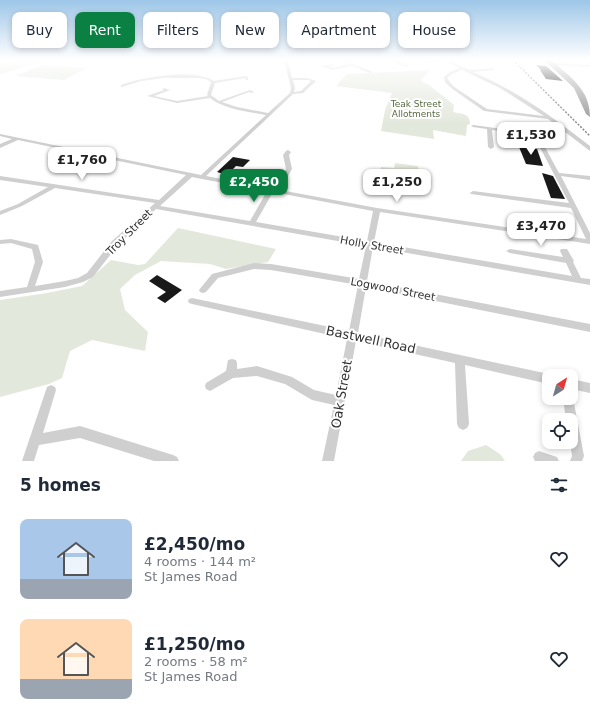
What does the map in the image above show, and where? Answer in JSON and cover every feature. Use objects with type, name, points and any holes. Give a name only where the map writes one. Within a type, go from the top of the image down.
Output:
[{"type":"highway","points":[[571,82],[577,87],[590,114]]},
{"type":"street","points":[[122,86],[131,82]]},
{"type":"street","points":[[210,97],[212,82],[215,82]]},
{"type":"street","points":[[291,82],[293,88],[292,93]]},
{"type":"street","points":[[202,177],[292,93],[302,92],[313,82]]},
{"type":"street","points":[[447,82],[482,108],[549,118]]},
{"type":"street","points":[[489,82],[549,118],[590,150]]},
{"type":"street","points":[[164,89],[168,90],[149,96],[177,102],[210,97],[219,102],[269,114]]},
{"type":"street","points":[[219,102],[248,91],[252,92]]},
{"type":"street","points":[[473,126],[535,135]]},
{"type":"street","points":[[531,126],[557,174],[590,241]]},
{"type":"street","points":[[489,128],[491,147]]},
{"type":"street","points":[[0,135],[190,175],[377,210],[590,241]]},
{"type":"street","points":[[0,146],[16,138]]},
{"type":"street","points":[[252,224],[290,169],[286,161],[286,155],[288,152]]},
{"type":"street","points":[[557,174],[590,178]]},
{"type":"street","name":"Troy Street","points":[[0,294],[65,284],[80,280],[90,275],[115,243],[190,175]]},
{"type":"street","name":"Holly Street","points":[[0,178],[157,204],[252,224],[590,282]]},
{"type":"street","points":[[0,213],[20,205],[54,186]]},
{"type":"street","points":[[473,193],[573,206]]},
{"type":"street","name":"Oak Street","points":[[328,461],[377,210]]},
{"type":"street","points":[[0,242],[11,241],[35,248],[39,262],[30,289]]},
{"type":"street","points":[[564,250],[578,280]]},
{"type":"street","points":[[510,251],[570,261]]},
{"type":"street","name":"Logwood Street","points":[[203,290],[215,276],[254,266],[271,267],[363,283],[590,328]]},
{"type":"street","name":"Bastwell Road","points":[[192,301],[542,377]]},
{"type":"street","points":[[460,359],[463,424]]},
{"type":"street","points":[[210,386],[231,369],[256,371],[288,380],[312,395],[340,401]]},
{"type":"street","points":[[578,385],[590,388]]},
{"type":"street","points":[[28,461],[51,390]]},
{"type":"street","points":[[569,405],[578,456],[576,461]]},
{"type":"street","points":[[36,440],[80,432],[173,461]]},
{"type":"street","points":[[539,457],[553,461]]},
{"type":"green space","name":"Teak Street Allotments","points":[[340,82],[422,82],[429,85],[454,105],[453,112],[465,115],[469,118],[470,124],[467,125],[466,136],[433,130],[434,139],[381,131],[385,110],[392,93],[336,86]]},
{"type":"green space","points":[[395,163],[418,166],[418,171],[398,169],[397,178],[379,176],[381,167],[394,168]]},
{"type":"green space","points":[[178,228],[276,249],[268,262],[226,269],[210,264],[161,261],[135,275],[120,289],[125,310],[148,332],[145,351],[92,340],[70,351],[62,378],[49,384],[0,397],[0,300],[82,286],[111,260],[138,265],[145,264]]},
{"type":"green space","points":[[486,445],[500,454],[505,461],[461,461],[468,451]]},
{"type":"building","points":[[519,147],[537,149],[543,166],[526,164]]},
{"type":"building","points":[[233,157],[250,160],[243,167],[236,166],[227,175],[217,172]]},
{"type":"building","points":[[542,173],[553,176],[565,199],[551,198]]},
{"type":"building","points":[[157,275],[182,290],[165,303],[157,298],[166,292],[149,281]]},
{"type":"railway","points":[[535,82],[590,136]]}]
